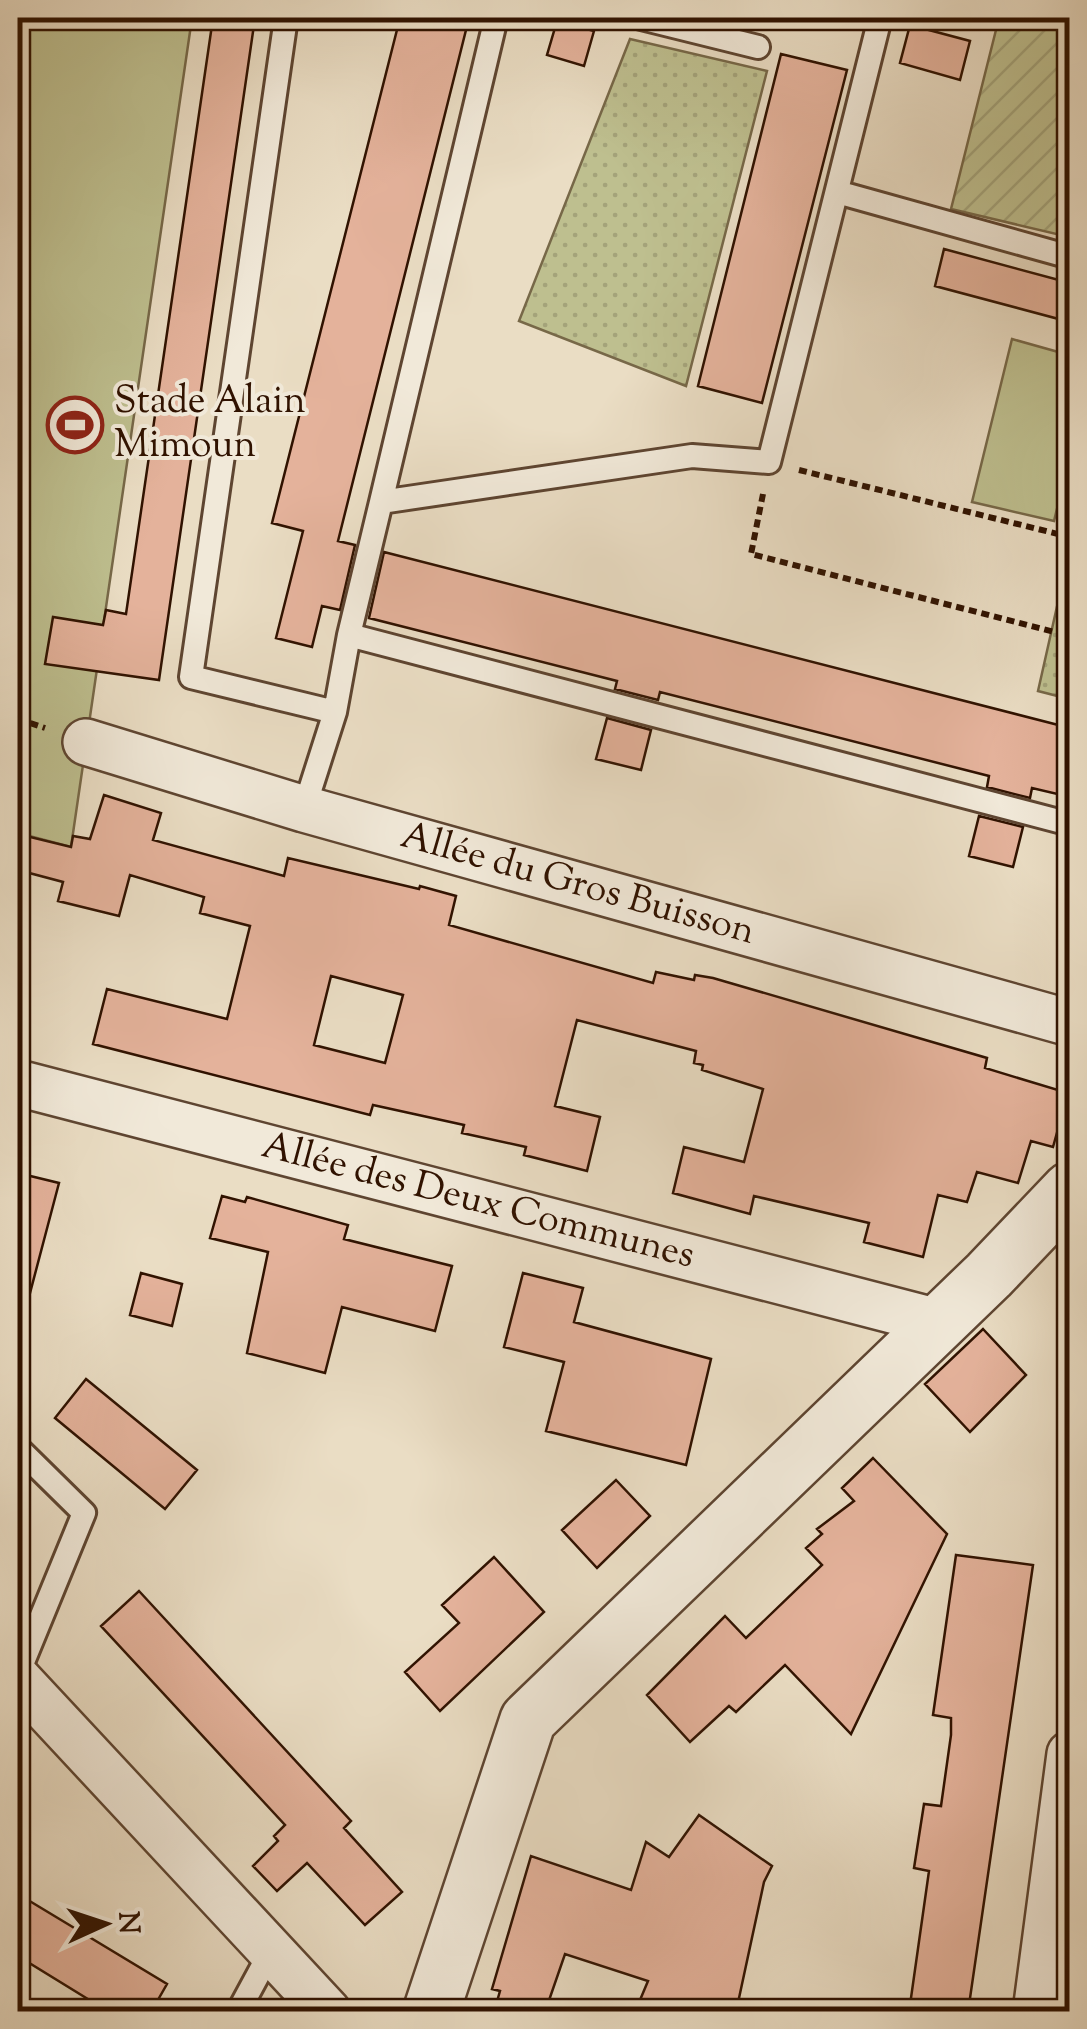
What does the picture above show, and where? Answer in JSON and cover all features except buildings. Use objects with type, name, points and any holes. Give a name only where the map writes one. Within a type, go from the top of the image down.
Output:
[{"type":"street","name":"Allée du Gros Buisson","points":[[86,742],[304,809],[1070,1024]]},
{"type":"street","name":"Allée des Deux Communes","points":[[18,1083],[938,1322]]},
{"type":"street","points":[[432,2012],[528,1720],[1070,1190]]},
{"type":"street","points":[[18,1677],[328,2012]]},
{"type":"street","points":[[1036,2012],[1070,1754]]},
{"type":"lane","points":[[286,18],[191,677],[335,712]]},
{"type":"lane","points":[[304,809],[335,712],[349,634],[496,18]]},
{"type":"lane","points":[[641,18],[758,48]]},
{"type":"lane","points":[[380,502],[692,456],[770,462],[880,18]]},
{"type":"lane","points":[[837,192],[1070,257]]},
{"type":"lane","points":[[349,634],[1070,824]]},
{"type":"lane","points":[[18,1448],[84,1513],[18,1677]]},
{"type":"lane","points":[[238,2012],[272,1949]]},
{"type":"path","points":[[1070,537],[770,462],[751,554],[1070,636]]},
{"type":"green space","name":"Stade Alain Mimoun","points":[[18,18],[192,18],[71,847],[18,833]]},
{"type":"green space","points":[[999,18],[1069,21],[1069,237],[951,209]]},
{"type":"green space","points":[[630,39],[767,71],[686,386],[519,321]]},
{"type":"green space","points":[[1012,339],[1069,355],[1069,460],[1054,521],[972,502]]},
{"type":"green space","points":[[1069,553],[1070,699],[1038,691]]},
{"type":"place","name":"Stade Alain Mimoun","points":[[75,425]]}]
